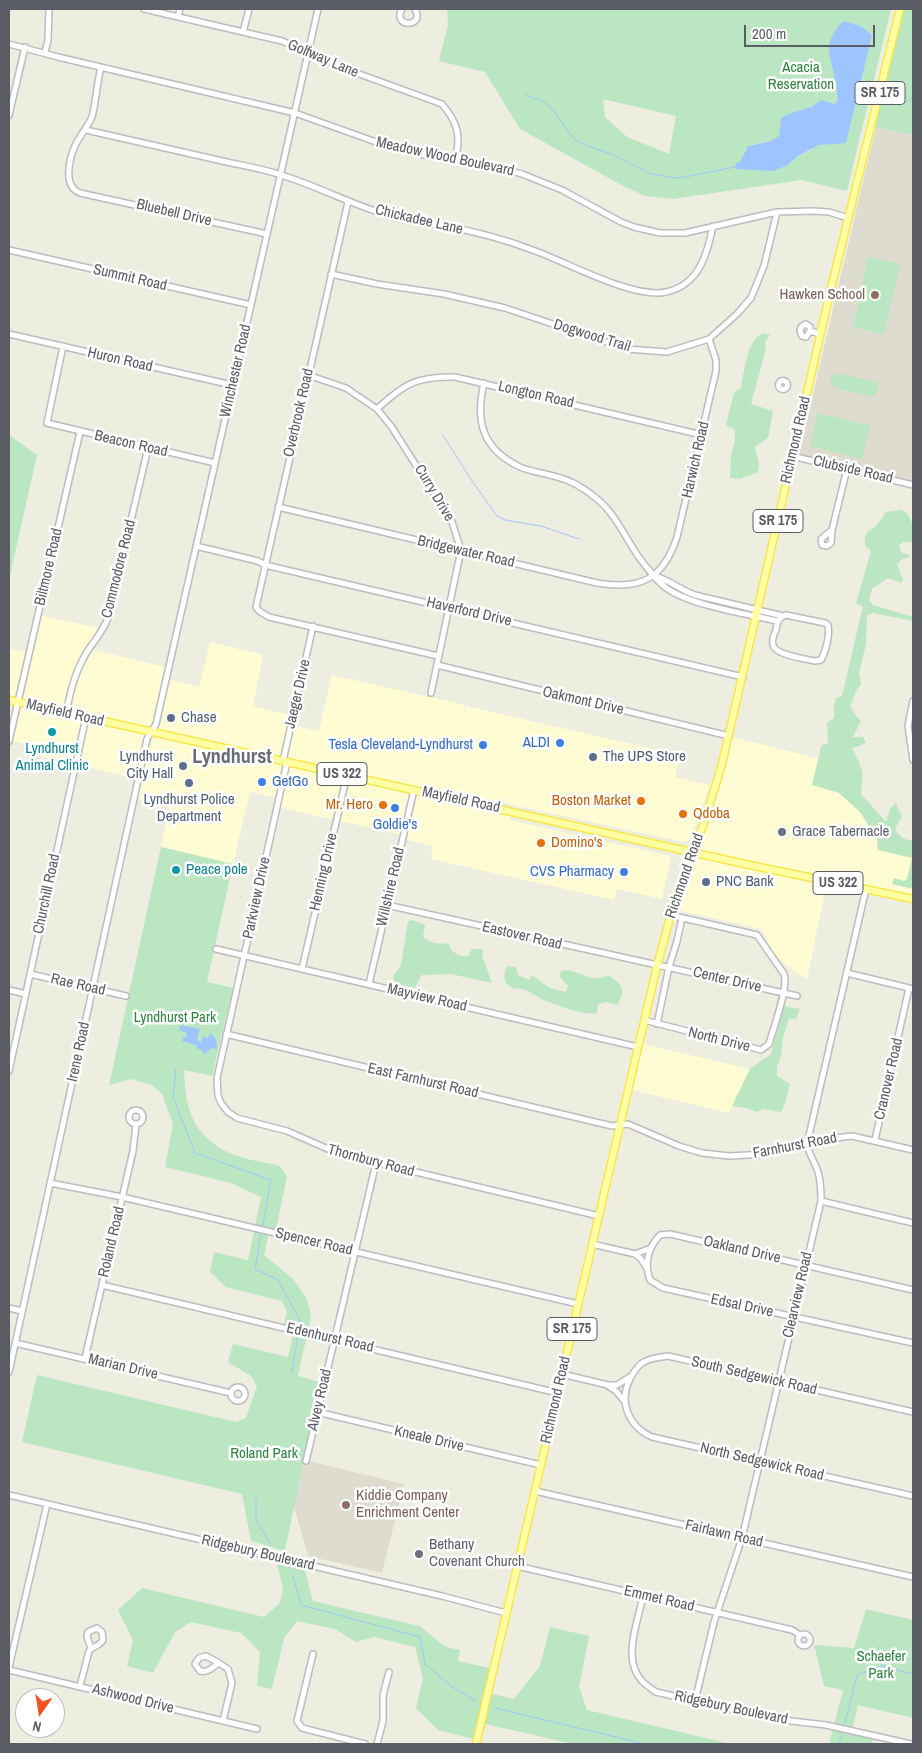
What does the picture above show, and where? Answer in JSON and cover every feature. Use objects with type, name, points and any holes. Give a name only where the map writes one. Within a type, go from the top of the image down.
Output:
[{"type":"main road","name":"Richmond Road","points":[[476,1744],[657,966],[670,915],[715,789],[729,736],[820,334],[900,9]]},
{"type":"main road","name":"Mayfield Road","points":[[9,700],[913,899]]},
{"type":"street","points":[[45,52],[48,40],[49,9]]},
{"type":"street","name":"Golfway Lane","points":[[144,9],[282,41],[351,71],[442,104],[452,116],[457,130],[458,144],[456,157]]},
{"type":"street","points":[[178,17],[180,9]]},
{"type":"street","points":[[243,32],[248,9]]},
{"type":"street","name":"Winchester Road","points":[[151,732],[156,724],[318,9]]},
{"type":"street","points":[[399,11],[401,20],[410,24],[417,18],[418,13],[416,9]]},
{"type":"street","name":"Meadow Wood Boulevard","points":[[9,44],[294,113],[390,147],[424,155],[456,157],[522,174],[562,190],[634,227],[660,233],[685,233],[777,212],[829,212],[848,218]]},
{"type":"street","points":[[9,115],[24,47]]},
{"type":"street","points":[[86,130],[91,118],[101,67]]},
{"type":"street","name":"Chickadee Lane","points":[[86,130],[280,174],[348,202],[399,218],[494,237],[537,252],[633,291],[652,294],[676,290],[690,280],[701,267],[707,255],[713,226]]},
{"type":"street","name":"Bluebell Drive","points":[[86,130],[74,148],[70,167],[71,185],[74,189],[80,192],[267,234]]},
{"type":"street","name":"Overbrook Road","points":[[313,626],[269,617],[256,607],[348,202]]},
{"type":"street","name":"Dogwood Trail","points":[[331,274],[377,284],[444,294],[504,308],[627,349],[667,352],[709,339],[737,314],[751,298],[764,266],[777,212]]},
{"type":"street","name":"Summit Road","points":[[9,250],[251,305]]},
{"type":"street","points":[[810,331],[820,334]]},
{"type":"street","name":"Huron Road","points":[[9,334],[232,385]]},
{"type":"street","name":"Harwich Road","points":[[654,576],[669,558],[676,543],[702,435],[716,371],[716,360],[709,339]]},
{"type":"street","name":"Beacon Road","points":[[63,346],[46,423],[215,463]]},
{"type":"street","name":"Curry Drive","points":[[308,375],[346,388],[377,409],[391,426],[452,522],[461,550],[431,693]]},
{"type":"street","name":"Longton Road","points":[[377,409],[399,390],[414,382],[434,376],[455,377],[702,435]]},
{"type":"street","points":[[484,383],[479,411],[482,428],[500,456],[521,468],[560,477],[577,485],[597,499],[611,514],[639,558],[654,576],[695,595],[778,621]]},
{"type":"street","name":"Biltmore Road","points":[[9,741],[80,432]]},
{"type":"street","name":"Commodore Road","points":[[66,713],[78,668],[84,656],[105,627],[108,618],[148,448]]},
{"type":"street","name":"Clubside Road","points":[[792,456],[913,485]]},
{"type":"street","points":[[832,530],[847,469]]},
{"type":"street","name":"Bridgewater Road","points":[[278,507],[610,585],[629,585],[654,576]]},
{"type":"street","name":"Haverford Drive","points":[[196,546],[258,561],[265,565],[743,678]]},
{"type":"street","points":[[757,613],[790,615],[828,625],[824,653],[821,660],[815,661],[780,653],[775,650],[772,643],[778,621],[783,616]]},
{"type":"street","points":[[313,626],[438,656]]},
{"type":"street","name":"Jaeger Drive","points":[[285,762],[313,626]]},
{"type":"street","name":"Oakmont Drive","points":[[436,665],[729,736]]},
{"type":"street","points":[[913,701],[908,726],[913,760]]},
{"type":"street","name":"Churchill Road","points":[[9,1071],[86,717]]},
{"type":"street","name":"Irene Road","points":[[9,1372],[147,739],[151,732]]},
{"type":"street","name":"Parkview Drive","points":[[226,1034],[245,956],[285,762]]},
{"type":"street","name":"Henning Drive","points":[[302,969],[347,775]]},
{"type":"street","name":"Willshire Road","points":[[369,984],[414,790]]},
{"type":"street","points":[[807,1144],[866,889]]},
{"type":"street","name":"Eastover Road","points":[[387,905],[657,966]]},
{"type":"street","points":[[670,915],[757,935],[784,974],[786,980],[784,993]]},
{"type":"street","points":[[657,1024],[682,918]]},
{"type":"street","name":"Mayview Road","points":[[216,949],[638,1047]]},
{"type":"street","name":"Center Drive","points":[[657,966],[669,967],[797,996]]},
{"type":"street","points":[[847,973],[911,988]]},
{"type":"street","name":"Rae Road","points":[[30,974],[126,996]]},
{"type":"street","name":"Cranover Road","points":[[875,1140],[911,988]]},
{"type":"street","points":[[9,990],[26,994]]},
{"type":"street","name":"North Drive","points":[[644,1020],[761,1050],[769,1044],[784,993]]},
{"type":"street","name":"East Farnhurst Road","points":[[226,1034],[612,1126],[620,1125]]},
{"type":"street","name":"Thornbury Road","points":[[226,1034],[216,1078],[218,1096],[228,1112],[246,1121],[287,1131],[337,1153],[599,1216]]},
{"type":"street","name":"Roland Road","points":[[85,1358],[133,1151],[136,1124]]},
{"type":"street","name":"Farnhurst Road","points":[[620,1125],[628,1124],[680,1146],[702,1153],[729,1156],[768,1154],[818,1140],[845,1137],[875,1140],[913,1150]]},
{"type":"street","name":"Clearview Road","points":[[695,1701],[718,1612],[742,1538],[821,1201],[818,1171],[809,1154],[807,1144]]},
{"type":"street","name":"Alvey Road","points":[[306,1461],[376,1163]]},
{"type":"street","name":"Spencer Road","points":[[50,1183],[122,1197],[578,1304]]},
{"type":"street","points":[[821,1201],[913,1223]]},
{"type":"street","name":"Oakland Drive","points":[[636,1254],[651,1248],[660,1235],[670,1234],[913,1290]]},
{"type":"street","points":[[592,1244],[636,1254]]},
{"type":"street","points":[[647,1266],[651,1248]]},
{"type":"street","name":"Edsal Drive","points":[[636,1254],[647,1266],[650,1280],[663,1288],[913,1343]]},
{"type":"street","name":"Edenhurst Road","points":[[102,1285],[558,1393]]},
{"type":"street","points":[[9,1308],[22,1311]]},
{"type":"street","name":"Marian Drive","points":[[15,1343],[231,1393]]},
{"type":"street","name":"South Sedgewick Road","points":[[632,1376],[642,1363],[668,1356],[913,1412]]},
{"type":"street","points":[[562,1374],[608,1385],[617,1385],[632,1376]]},
{"type":"street","points":[[625,1405],[626,1390],[632,1376]]},
{"type":"street","name":"North Sedgewick Road","points":[[608,1385],[616,1391],[625,1405],[630,1419],[638,1428],[652,1437],[913,1496]]},
{"type":"street","name":"Kneale Drive","points":[[317,1412],[541,1465]]},
{"type":"street","name":"Fairlawn Road","points":[[535,1491],[913,1577]]},
{"type":"street","name":"Ridgebury Boulevard","points":[[9,1495],[442,1596],[506,1613]]},
{"type":"street","points":[[9,1668],[47,1504]]},
{"type":"street","name":"Emmet Road","points":[[517,1566],[792,1630],[800,1635]]},
{"type":"street","name":"Ridgebury Boulevard","points":[[643,1596],[631,1653],[636,1673],[643,1682],[656,1692],[774,1719],[826,1725],[897,1743],[911,1744]]},
{"type":"street","points":[[80,1686],[91,1648]]},
{"type":"street","points":[[313,1654],[297,1721],[302,1728],[365,1744]]},
{"type":"street","points":[[219,1663],[228,1669],[232,1683],[223,1721]]},
{"type":"street","name":"Ashwood Drive","points":[[9,1668],[257,1729]]},
{"type":"street","points":[[377,1744],[383,1721],[383,1695],[389,1672]]},
{"type":"shaded area","name":"Hawken School","points":[[876,127],[913,135],[913,483],[799,454]]},
{"type":"shaded area","points":[[38,615],[103,629],[90,649],[169,668],[167,679],[199,687],[210,642],[263,655],[253,706],[293,716],[291,725],[319,731],[332,675],[465,705],[463,716],[466,706],[680,755],[675,777],[710,785],[692,836],[684,842],[447,791],[445,797],[512,811],[510,820],[671,856],[662,899],[617,889],[614,900],[431,859],[433,846],[403,839],[403,835],[277,807],[278,798],[250,792],[233,864],[161,847],[170,807],[134,798],[138,779],[41,757],[42,748],[9,740],[17,702],[9,700],[9,649],[29,653]]},
{"type":"shaded area","points":[[729,736],[828,761],[822,787],[839,793],[913,849],[913,890],[911,899],[827,881],[807,979],[793,971],[775,956],[762,929],[672,909]]},
{"type":"shaded area","points":[[639,1043],[750,1069],[729,1113],[628,1089]]},
{"type":"shaded area","name":"Kiddie Company Enrichment Center","points":[[300,1459],[404,1484],[382,1573],[308,1556],[289,1489]]},
{"type":"green space","name":"Acacia Reservation","points":[[447,9],[891,9],[847,191],[801,180],[673,199],[645,196],[625,187],[520,129],[485,72],[439,61],[448,25]],"holes":[[[603,99],[676,116],[669,154],[627,137],[605,117]],[[771,141],[813,149],[798,156],[788,165],[735,164],[742,158],[745,150],[754,144]]]},
{"type":"green space","points":[[900,9],[913,9],[913,135],[871,126]]},
{"type":"green space","points":[[868,257],[900,264],[884,334],[853,327]]},
{"type":"green space","points":[[763,333],[770,335],[765,342],[766,349],[751,404],[773,411],[768,438],[755,447],[759,465],[758,472],[740,479],[730,478],[735,430],[726,425],[734,393],[741,388],[750,349],[753,342]]},
{"type":"green space","points":[[835,374],[878,382],[876,394],[872,396],[835,388],[830,381]]},
{"type":"green space","points":[[818,413],[870,426],[862,459],[810,446]]},
{"type":"green space","points":[[9,435],[37,455],[9,580]]},
{"type":"green space","points":[[901,510],[911,519],[913,533],[913,542],[903,542],[899,545],[901,552],[911,556],[897,564],[903,579],[901,583],[888,578],[872,589],[869,600],[873,605],[913,617],[913,621],[873,613],[867,615],[866,644],[859,673],[861,685],[857,689],[850,706],[861,721],[853,737],[863,737],[866,742],[852,748],[862,770],[861,794],[886,822],[890,809],[896,803],[902,816],[895,829],[902,838],[913,840],[913,889],[892,884],[894,878],[904,881],[907,879],[912,858],[878,850],[877,839],[860,812],[839,793],[812,785],[821,747],[828,744],[827,723],[834,718],[836,698],[842,696],[863,606],[856,604],[871,551],[865,546],[866,535],[886,512]]},
{"type":"green space","points":[[161,847],[233,864],[207,982],[233,988],[212,1076],[184,1070],[186,1098],[194,1121],[208,1139],[237,1156],[280,1166],[287,1177],[275,1233],[269,1232],[264,1255],[293,1279],[307,1299],[311,1316],[298,1376],[319,1382],[285,1551],[251,1541],[242,1494],[22,1442],[37,1375],[236,1422],[246,1418],[257,1386],[251,1376],[228,1362],[233,1344],[288,1357],[294,1330],[283,1327],[287,1311],[282,1301],[226,1287],[210,1272],[214,1252],[248,1260],[261,1197],[231,1183],[165,1167],[173,1124],[162,1094],[152,1085],[131,1079],[109,1085]]},
{"type":"green space","points":[[413,920],[425,925],[423,937],[426,940],[449,944],[451,950],[459,955],[469,956],[471,949],[483,949],[482,956],[492,983],[451,974],[422,975],[415,988],[401,985],[394,981],[393,976],[401,965],[408,921]]},
{"type":"green space","points":[[507,966],[516,967],[518,975],[529,980],[532,975],[550,988],[566,992],[568,986],[559,976],[561,971],[572,971],[595,978],[608,975],[622,987],[622,994],[617,1005],[606,1002],[598,1004],[597,1013],[577,1011],[544,1000],[525,990],[510,987],[506,983],[505,978]]},
{"type":"green space","points":[[784,1006],[800,1009],[796,1019],[789,1019],[777,1067],[777,1076],[790,1084],[781,1112],[764,1109],[757,1112],[732,1106],[750,1069],[771,1054]]},
{"type":"green space","points":[[275,1557],[303,1564],[313,1601],[419,1626],[446,1647],[460,1650],[458,1661],[493,1669],[488,1693],[514,1699],[540,1666],[550,1627],[589,1636],[579,1687],[587,1710],[731,1744],[573,1744],[481,1723],[477,1740],[438,1730],[416,1708],[423,1678],[415,1647],[374,1637],[356,1642],[335,1629],[297,1621],[284,1638],[272,1689],[257,1686],[260,1652],[241,1633],[191,1622],[175,1632],[153,1673],[127,1666],[133,1640],[118,1610],[142,1588],[264,1617],[280,1603],[283,1588]]},
{"type":"green space","name":"Schaefer Park","points":[[866,1609],[913,1620],[913,1718],[858,1705],[852,1730],[874,1735],[872,1744],[829,1744],[843,1690],[824,1686],[814,1645],[854,1648]]},
{"type":"water","points":[[845,21],[862,27],[872,35],[846,143],[819,145],[798,156],[788,165],[773,171],[736,169],[735,164],[740,161],[748,146],[771,141],[779,136],[781,118],[822,100],[834,104],[837,102],[837,89],[829,47],[836,30]]},
{"type":"water","points":[[181,1025],[200,1029],[197,1040],[201,1042],[203,1036],[207,1038],[211,1033],[216,1040],[217,1049],[211,1048],[204,1055],[202,1050],[197,1049],[196,1045],[182,1041],[187,1033],[179,1030]]},
{"type":"waterway","points":[[526,95],[544,102],[553,110],[573,138],[651,174],[676,178],[735,167]]},
{"type":"waterway","points":[[898,105],[913,97]]},
{"type":"waterway","points":[[443,435],[497,516],[505,520],[541,526],[579,539]]},
{"type":"waterway","points":[[176,1068],[173,1097],[195,1153],[271,1180],[262,1229]]},
{"type":"waterway","points":[[261,1233],[255,1269],[278,1280],[300,1320],[298,1330]]},
{"type":"waterway","points":[[292,1373],[298,1334]]},
{"type":"waterway","points":[[256,1499],[256,1521],[271,1544]]},
{"type":"waterway","points":[[293,1576],[301,1605],[420,1637],[425,1664],[451,1686],[476,1701]]},
{"type":"waterway","points":[[845,1723],[857,1675],[882,1666],[913,1674]]},
{"type":"waterway","points":[[495,1708],[645,1744]]},
{"type":"waterway","points":[[839,1744],[842,1735]]},
{"type":"place","name":"Hawken School","points":[[875,295]]},
{"type":"place","name":"Chase","points":[[171,718]]},
{"type":"place","name":"Lyndhurst Animal Clinic","points":[[52,732]]},
{"type":"place","name":"ALDI","points":[[560,743]]},
{"type":"place","name":"Tesla Cleveland-Lyndhurst","points":[[483,745]]},
{"type":"place","name":"The UPS Store","points":[[593,757]]},
{"type":"place","name":"Lyndhurst City Hall","points":[[183,766]]},
{"type":"place","name":"GetGo","points":[[262,782]]},
{"type":"place","name":"Lyndhurst Police Department","points":[[189,783]]},
{"type":"place","name":"Boston Market","points":[[641,801]]},
{"type":"place","name":"Mr. Hero","points":[[383,805]]},
{"type":"place","name":"Goldie's","points":[[395,808]]},
{"type":"place","name":"Qdoba","points":[[683,814]]},
{"type":"place","name":"Grace Tabernacle","points":[[782,832]]},
{"type":"place","name":"Domino's","points":[[541,843]]},
{"type":"place","name":"Peace pole","points":[[176,870]]},
{"type":"place","name":"CVS Pharmacy","points":[[624,872]]},
{"type":"place","name":"PNC Bank","points":[[706,882]]},
{"type":"place","name":"Kiddie Company Enrichment Center","points":[[346,1505]]},
{"type":"place","name":"Bethany Covenant Church","points":[[419,1554]]},
{"type":"district","name":"Lyndhurst","points":[[232,758]]},
{"type":"park label","name":"Lyndhurst Park","points":[[175,1018]]},
{"type":"park label","name":"Roland Park","points":[[264,1454]]}]
